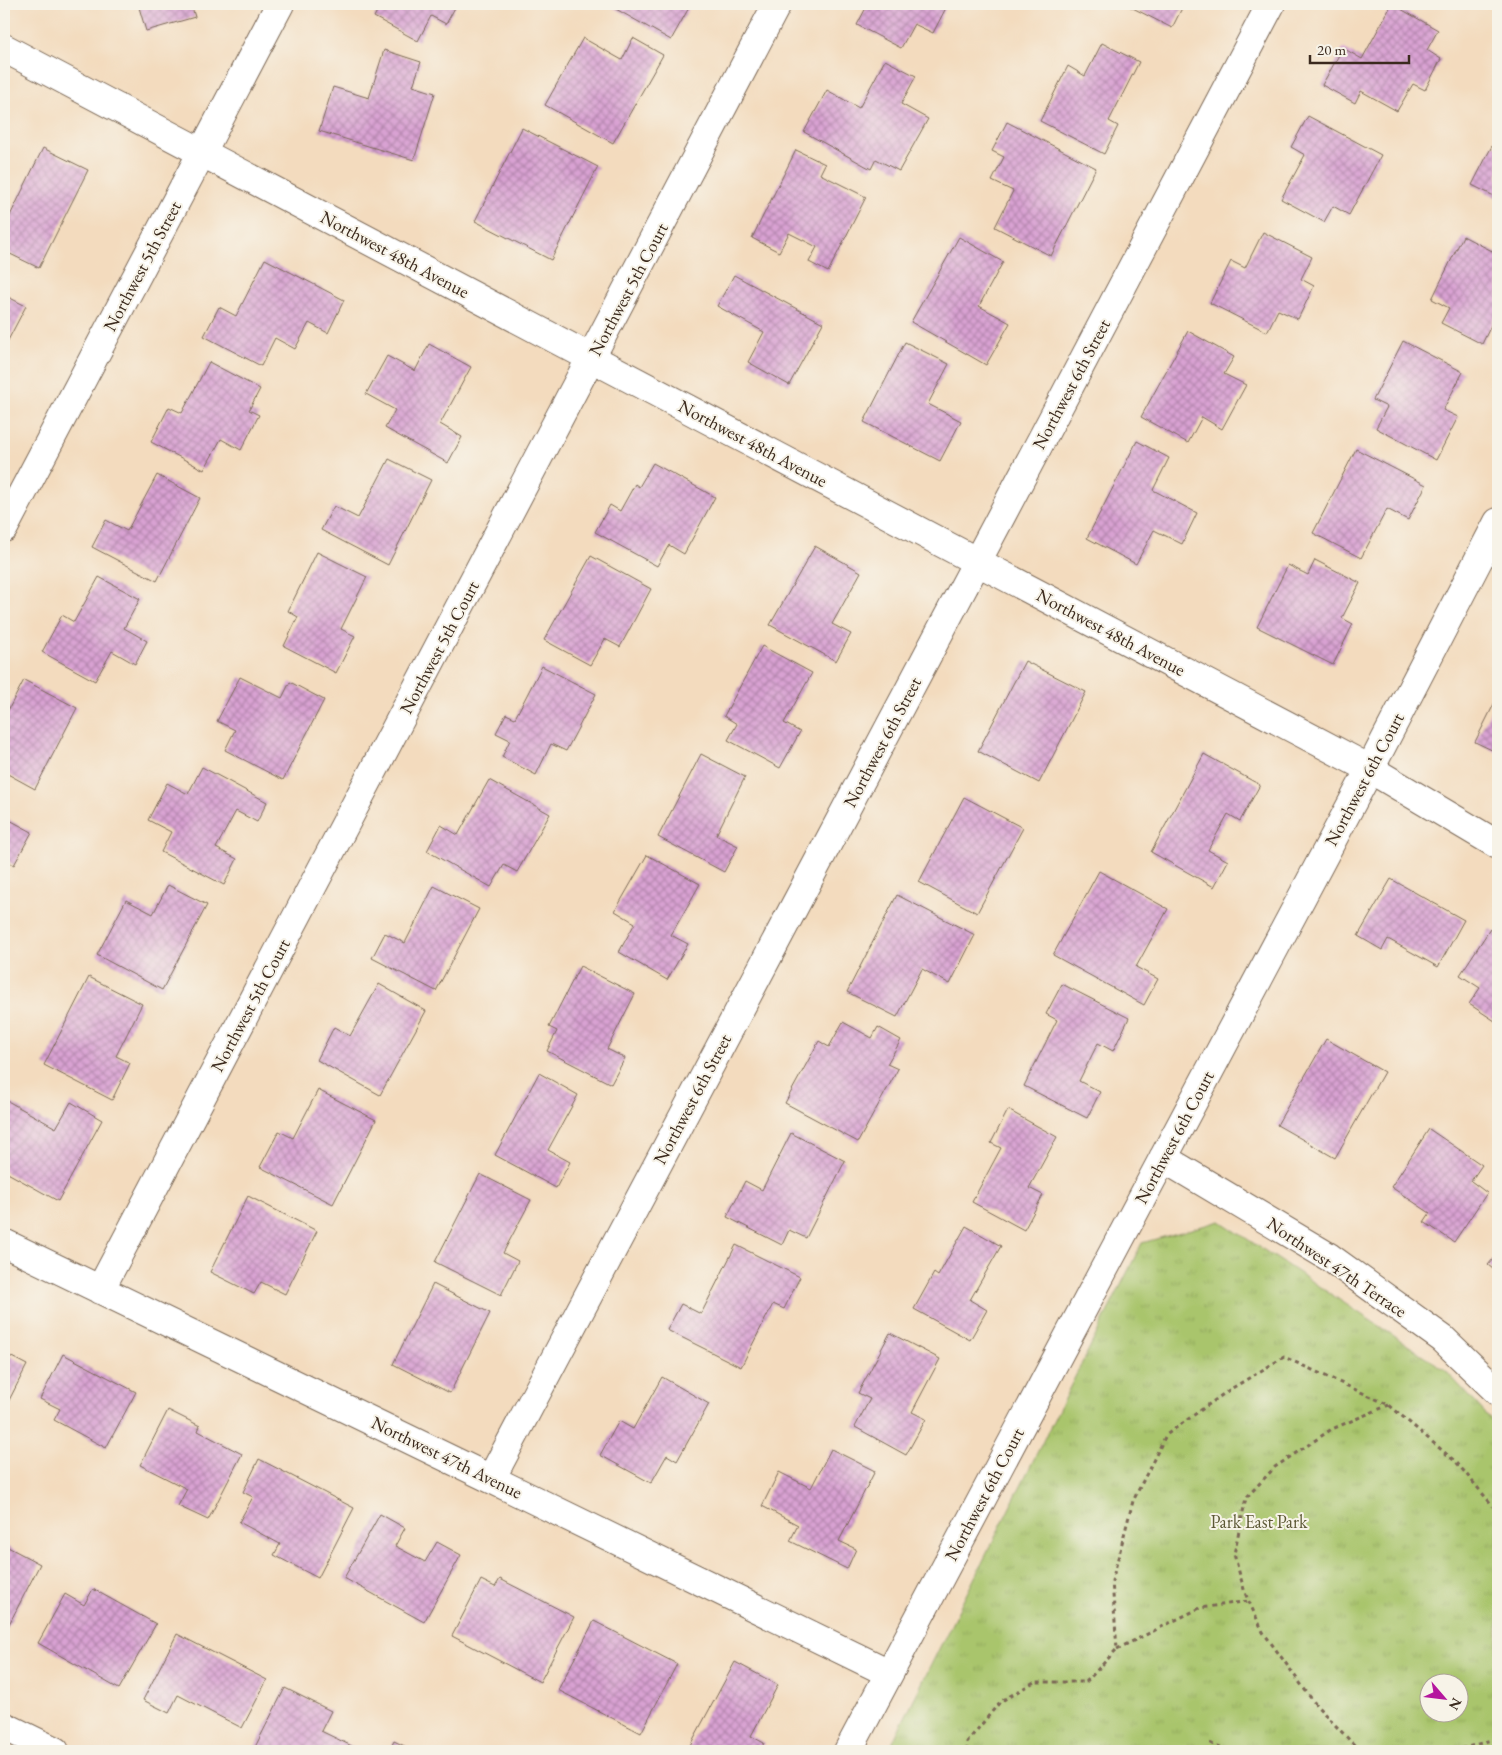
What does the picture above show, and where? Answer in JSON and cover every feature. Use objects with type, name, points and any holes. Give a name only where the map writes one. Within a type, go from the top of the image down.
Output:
[{"type":"street","name":"Northwest 5th Street","points":[[4,528],[280,4]]},
{"type":"street","name":"Northwest 5th Court","points":[[100,1290],[777,4]]},
{"type":"street","name":"Northwest 6th Street","points":[[491,1478],[1271,4]]},
{"type":"street","name":"Northwest 48th Avenue","points":[[4,48],[1370,769],[1498,845]]},
{"type":"street","name":"Northwest 6th Court","points":[[848,1751],[1370,769],[1498,522]]},
{"type":"street","name":"Northwest 47th Terrace","points":[[1163,1158],[1329,1257],[1443,1339],[1498,1392]]},
{"type":"street","name":"Northwest 47th Avenue","points":[[4,1243],[889,1673]]},
{"type":"street","points":[[4,1726],[55,1751]]},
{"type":"path","points":[[1117,1649],[1112,1581],[1133,1501],[1166,1434],[1229,1390],[1284,1357],[1389,1405],[1457,1463],[1498,1512]]},
{"type":"path","points":[[1360,1751],[1316,1704],[1263,1632],[1249,1601],[1234,1554],[1246,1498],[1275,1468],[1332,1429],[1389,1405]]},
{"type":"path","points":[[967,1751],[967,1742],[1000,1702],[1034,1682],[1086,1682],[1117,1649],[1200,1608],[1249,1601]]},
{"type":"path","points":[[1454,1751],[1498,1738]]},
{"type":"path","points":[[1210,1743],[1226,1751]]},
{"type":"green space","name":"Park East Park","points":[[1220,1221],[1444,1369],[1498,1427],[1498,1751],[888,1751],[1142,1243]]},
{"type":"building","points":[[138,4],[191,4],[195,17],[146,31]]},
{"type":"building","points":[[381,4],[457,4],[446,24],[431,16],[418,41],[374,17]]},
{"type":"building","points":[[607,4],[691,4],[671,40]]},
{"type":"building","points":[[868,4],[948,4],[933,33],[914,24],[901,48],[857,25]]},
{"type":"building","points":[[1125,4],[1184,4],[1172,28]]},
{"type":"building","points":[[1392,4],[1438,30],[1427,50],[1441,59],[1425,90],[1413,84],[1397,111],[1361,91],[1355,103],[1322,85],[1343,48],[1362,59]]},
{"type":"building","points":[[583,38],[622,60],[633,38],[663,55],[613,143],[545,105]]},
{"type":"building","points":[[1102,43],[1139,62],[1109,121],[1118,126],[1104,154],[1040,121],[1068,66],[1085,76]]},
{"type":"building","points":[[384,50],[421,62],[413,86],[435,93],[414,160],[319,131],[333,87],[369,98]]},
{"type":"building","points":[[885,60],[916,76],[901,104],[928,119],[899,171],[876,159],[871,169],[804,132],[827,90],[859,108]]},
{"type":"building","points":[[1308,116],[1381,155],[1349,215],[1333,206],[1324,222],[1281,199],[1305,155],[1291,147]]},
{"type":"building","points":[[1007,122],[1096,168],[1051,256],[995,227],[1013,191],[992,181],[1004,157],[992,151]]},
{"type":"building","points":[[522,128],[598,167],[551,260],[475,221]]},
{"type":"building","points":[[1493,144],[1498,147],[1498,198],[1472,185]]},
{"type":"building","points":[[43,148],[88,170],[39,268],[4,251],[4,228]]},
{"type":"building","points":[[796,150],[825,164],[820,174],[866,197],[828,272],[809,262],[817,247],[789,233],[779,252],[752,238]]},
{"type":"building","points":[[1263,232],[1312,257],[1301,279],[1314,286],[1298,319],[1278,310],[1267,332],[1210,303],[1231,261],[1245,268]]},
{"type":"building","points":[[1463,236],[1498,254],[1498,311],[1482,344],[1441,323],[1449,308],[1432,299]]},
{"type":"building","points":[[959,237],[1003,262],[979,306],[1010,323],[986,365],[911,322]]},
{"type":"building","points":[[265,259],[344,300],[328,333],[309,323],[295,349],[275,338],[261,366],[204,336],[219,307],[236,316]]},
{"type":"building","points":[[734,275],[823,323],[789,385],[748,362],[764,332],[717,306]]},
{"type":"building","points":[[4,295],[26,306],[4,348]]},
{"type":"building","points":[[1188,331],[1234,357],[1224,374],[1246,385],[1222,429],[1202,417],[1188,443],[1141,417]]},
{"type":"building","points":[[1403,341],[1463,372],[1443,410],[1458,417],[1436,460],[1376,428],[1387,407],[1373,400]]},
{"type":"building","points":[[905,342],[949,364],[928,404],[961,421],[940,461],[864,422]]},
{"type":"building","points":[[429,344],[471,367],[440,424],[462,437],[448,463],[385,428],[395,410],[366,394],[387,356],[415,371]]},
{"type":"building","points":[[209,362],[260,389],[249,410],[259,415],[241,450],[221,439],[204,470],[151,442],[169,407],[182,413]]},
{"type":"building","points":[[1137,441],[1169,458],[1153,490],[1197,513],[1182,544],[1154,530],[1136,564],[1087,538]]},
{"type":"building","points":[[1356,449],[1426,485],[1408,520],[1387,509],[1361,558],[1313,533]]},
{"type":"building","points":[[389,459],[431,480],[388,565],[321,530],[334,506],[358,518]]},
{"type":"building","points":[[653,463],[715,497],[684,554],[669,545],[657,566],[595,532],[610,505],[620,511],[635,484],[639,487]]},
{"type":"building","points":[[157,475],[200,498],[157,581],[92,547],[106,520],[127,531]]},
{"type":"building","points":[[815,546],[861,572],[832,624],[851,634],[836,661],[770,625]]},
{"type":"building","points":[[317,552],[367,577],[341,629],[355,636],[336,673],[284,646],[298,617],[288,611]]},
{"type":"building","points":[[591,556],[651,589],[620,647],[605,639],[590,665],[544,640]]},
{"type":"building","points":[[1315,560],[1360,583],[1342,618],[1353,624],[1333,665],[1257,627],[1288,565],[1308,575]]},
{"type":"building","points":[[99,577],[140,599],[124,628],[147,641],[135,664],[112,651],[95,681],[42,652],[62,615],[74,622]]},
{"type":"building","points":[[762,646],[812,673],[784,723],[800,732],[780,768],[728,740],[737,724],[724,716]]},
{"type":"building","points":[[1025,661],[1086,692],[1039,783],[978,751]]},
{"type":"building","points":[[542,666],[596,694],[566,751],[551,744],[536,775],[502,757],[510,740],[496,733],[506,714],[515,718]]},
{"type":"building","points":[[240,677],[282,698],[290,682],[324,700],[283,780],[225,750],[235,730],[217,721]]},
{"type":"building","points":[[24,680],[77,708],[35,789],[4,772],[4,718]]},
{"type":"building","points":[[1498,696],[1498,753],[1475,742]]},
{"type":"building","points":[[701,754],[745,777],[716,835],[738,846],[724,872],[658,837]]},
{"type":"building","points":[[1204,754],[1260,785],[1240,821],[1228,814],[1208,850],[1228,861],[1214,887],[1151,852]]},
{"type":"building","points":[[202,767],[267,802],[257,822],[236,811],[216,848],[237,859],[224,885],[161,852],[171,832],[148,820],[167,783],[188,794]]},
{"type":"building","points":[[489,780],[550,814],[517,872],[504,865],[491,887],[427,851],[441,825],[458,835]]},
{"type":"building","points":[[964,797],[1023,828],[977,913],[919,882]]},
{"type":"building","points":[[4,817],[32,832],[14,865],[4,859]]},
{"type":"building","points":[[647,855],[700,884],[671,935],[688,944],[667,980],[619,952],[635,923],[615,911]]},
{"type":"building","points":[[1099,871],[1168,909],[1136,967],[1158,979],[1144,1005],[1053,955]]},
{"type":"building","points":[[1391,879],[1464,920],[1438,967],[1388,939],[1382,950],[1358,936]]},
{"type":"building","points":[[168,885],[207,905],[162,990],[97,955],[126,900],[153,914]]},
{"type":"building","points":[[434,886],[479,909],[436,991],[372,958],[385,933],[405,943]]},
{"type":"building","points":[[897,895],[975,935],[950,984],[922,969],[897,1017],[847,992]]},
{"type":"building","points":[[1490,929],[1498,934],[1498,1023],[1469,1004],[1480,988],[1460,975]]},
{"type":"building","points":[[580,966],[635,994],[607,1049],[625,1058],[611,1084],[547,1051],[557,1031],[549,1027]]},
{"type":"building","points":[[89,977],[142,1004],[116,1056],[130,1063],[112,1100],[44,1065]]},
{"type":"building","points":[[379,984],[426,1011],[380,1095],[317,1060],[334,1027],[350,1036]]},
{"type":"building","points":[[1062,984],[1129,1018],[1113,1051],[1098,1043],[1079,1081],[1100,1092],[1087,1118],[1024,1086],[1057,1020],[1046,1014]]},
{"type":"building","points":[[843,1022],[872,1038],[878,1027],[901,1040],[887,1064],[898,1069],[858,1142],[785,1103],[819,1041],[829,1047]]},
{"type":"building","points":[[1326,1039],[1384,1072],[1335,1158],[1277,1125]]},
{"type":"building","points":[[539,1073],[578,1095],[548,1150],[570,1162],[556,1188],[495,1155]]},
{"type":"building","points":[[318,1090],[376,1120],[333,1204],[260,1167],[279,1131],[293,1138]]},
{"type":"building","points":[[4,1099],[56,1128],[71,1102],[102,1120],[58,1201],[4,1171]]},
{"type":"building","points":[[1008,1110],[1057,1137],[1029,1188],[1043,1195],[1024,1230],[972,1202],[1001,1148],[991,1143]]},
{"type":"building","points":[[1429,1129],[1482,1165],[1471,1181],[1487,1193],[1454,1242],[1424,1222],[1430,1213],[1391,1187]]},
{"type":"building","points":[[791,1133],[845,1161],[806,1238],[789,1230],[782,1245],[727,1217],[745,1181],[762,1190]]},
{"type":"building","points":[[480,1174],[531,1200],[503,1253],[518,1261],[501,1295],[435,1262]]},
{"type":"building","points":[[248,1196],[317,1231],[285,1294],[261,1282],[254,1294],[210,1272]]},
{"type":"building","points":[[966,1226],[1001,1246],[970,1300],[987,1310],[970,1340],[914,1309],[934,1273],[938,1276]]},
{"type":"building","points":[[736,1245],[800,1277],[784,1309],[773,1304],[741,1367],[667,1330],[681,1304],[701,1314]]},
{"type":"building","points":[[1498,1253],[1498,1273],[1488,1265]]},
{"type":"building","points":[[433,1284],[490,1313],[450,1393],[393,1364]]},
{"type":"building","points":[[890,1333],[940,1359],[912,1412],[926,1419],[906,1455],[855,1427],[870,1399],[858,1393]]},
{"type":"building","points":[[4,1353],[27,1365],[4,1410]]},
{"type":"building","points":[[63,1354],[136,1392],[106,1448],[54,1420],[60,1409],[40,1399]]},
{"type":"building","points":[[662,1377],[709,1404],[677,1461],[667,1455],[651,1483],[600,1455],[619,1421],[633,1429]]},
{"type":"building","points":[[168,1410],[200,1426],[198,1431],[242,1454],[208,1520],[178,1506],[187,1489],[140,1465]]},
{"type":"building","points":[[831,1449],[875,1471],[839,1541],[856,1549],[847,1569],[790,1541],[798,1525],[762,1506],[779,1472],[811,1488]]},
{"type":"building","points":[[259,1459],[354,1508],[318,1578],[274,1555],[280,1544],[239,1522],[253,1497],[243,1492]]},
{"type":"building","points":[[380,1514],[405,1528],[395,1546],[425,1562],[437,1542],[461,1555],[424,1622],[344,1578]]},
{"type":"building","points":[[4,1545],[40,1564],[5,1632],[4,1632]]},
{"type":"building","points":[[500,1579],[574,1617],[540,1682],[452,1636],[481,1580],[495,1587]]},
{"type":"building","points":[[93,1589],[156,1624],[119,1689],[38,1643],[65,1594],[84,1605]]},
{"type":"building","points":[[594,1621],[677,1664],[641,1733],[558,1690]]},
{"type":"building","points":[[177,1634],[267,1680],[242,1728],[178,1695],[169,1713],[143,1700]]},
{"type":"building","points":[[735,1662],[778,1685],[751,1736],[764,1743],[760,1751],[693,1751],[688,1749]]},
{"type":"building","points":[[285,1688],[331,1711],[321,1731],[362,1751],[257,1751],[254,1749]]},
{"type":"building","points":[[394,1741],[415,1751],[389,1751]]}]
